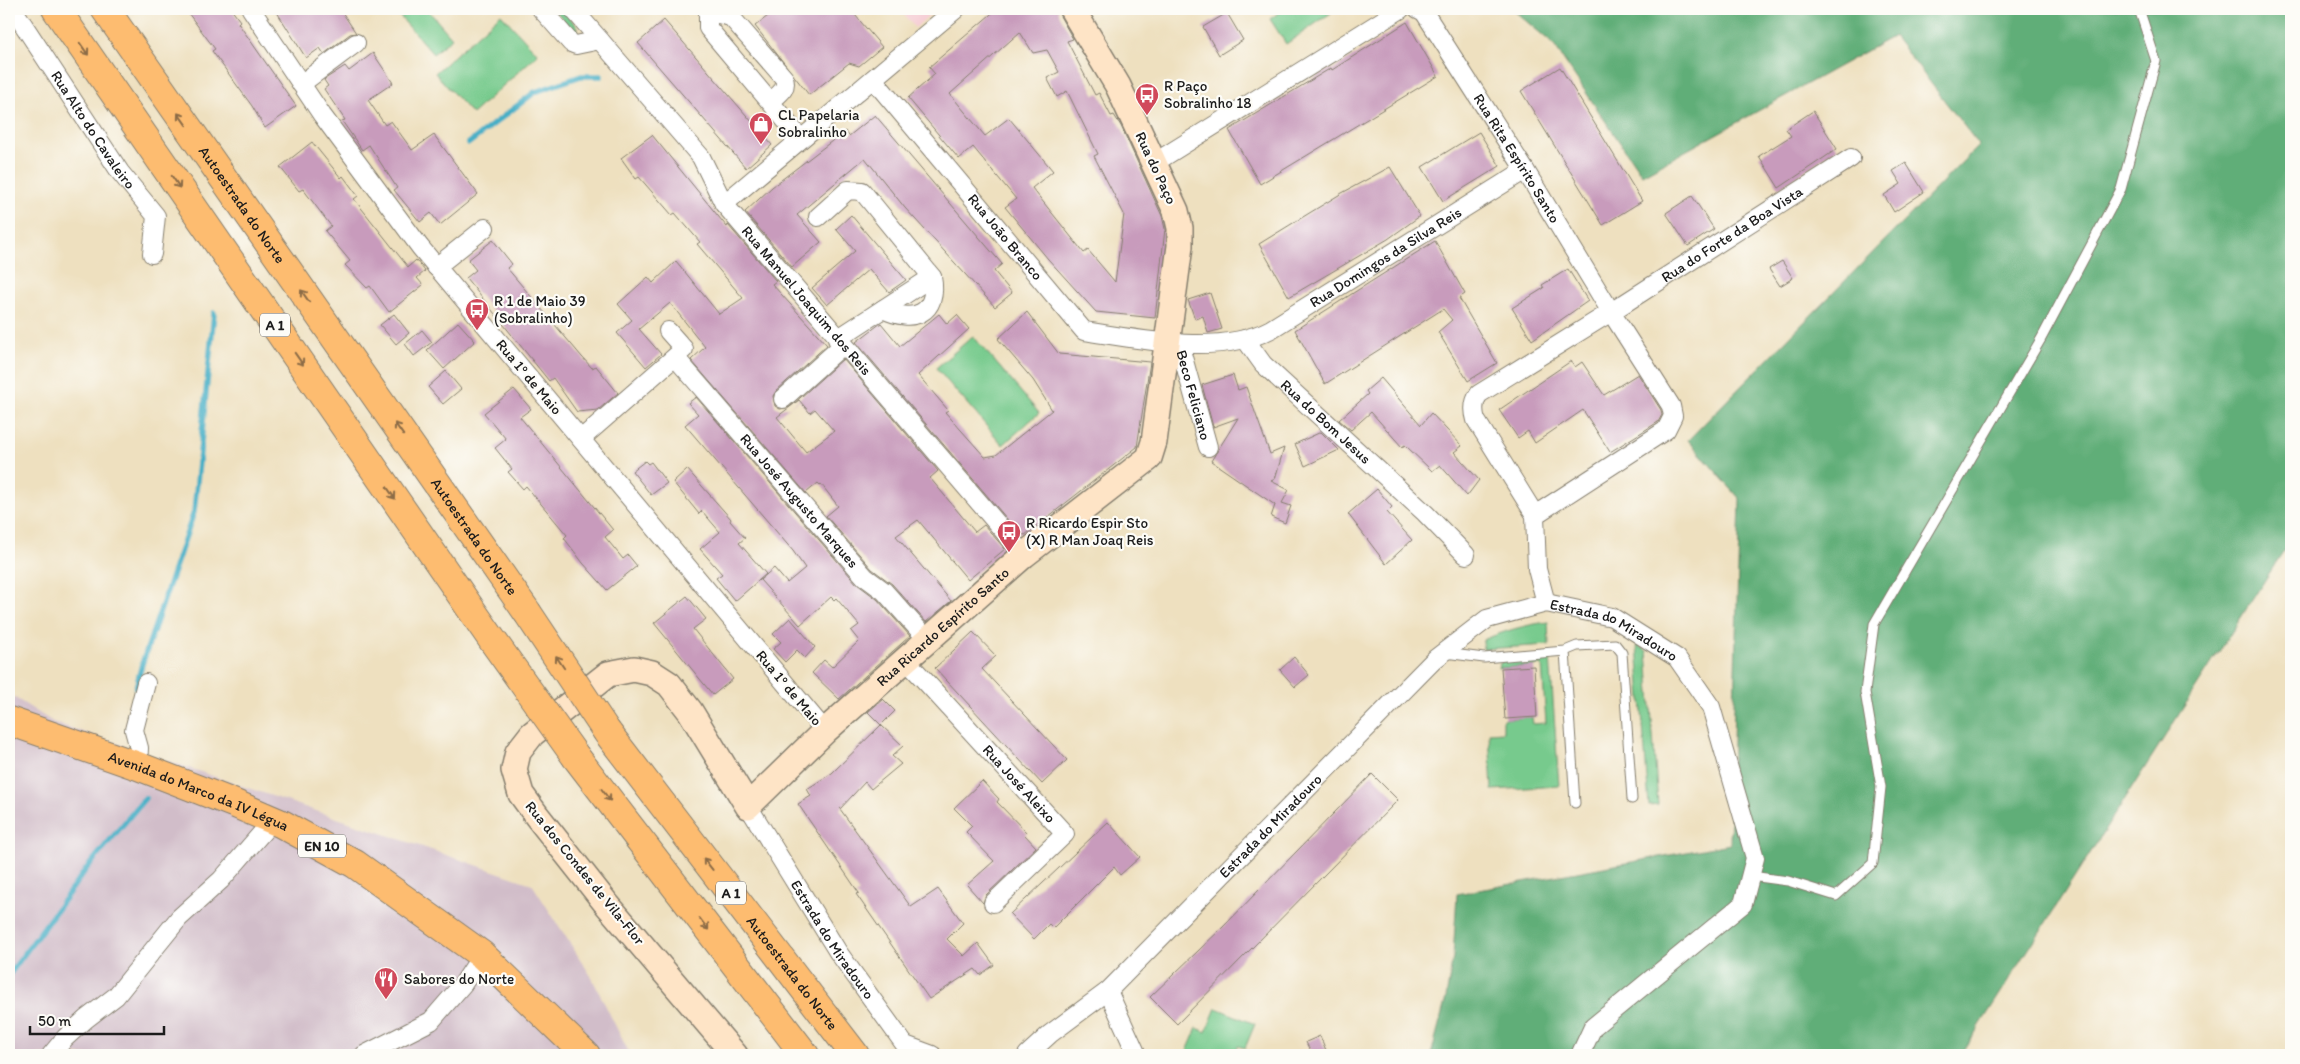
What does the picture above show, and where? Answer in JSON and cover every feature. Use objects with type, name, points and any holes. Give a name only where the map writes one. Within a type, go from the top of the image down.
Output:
[{"type":"main road","name":"A 1","points":[[56,9],[576,757],[805,1055]]},
{"type":"main road","name":"Autoestrada do Norte","points":[[105,9],[527,612],[607,732],[855,1055]]},
{"type":"main road","name":"Avenida do Marco da IV Légua","points":[[9,721],[138,766],[273,820],[356,864],[482,955],[586,1055]]},
{"type":"street","name":"Rua Alto do Cavaleiro","points":[[13,9],[120,172],[156,216],[152,254]]},
{"type":"street","name":"Rua 1º de Maio","points":[[251,9],[334,131],[436,267],[825,731]]},
{"type":"street","points":[[541,9],[573,44],[600,40]]},
{"type":"street","name":"Rua Manuel Joaquim dos Reis","points":[[573,9],[701,158],[724,204],[1024,555]]},
{"type":"street","points":[[724,204],[956,9]]},
{"type":"street","name":"Rua do Paço","points":[[1072,9],[1118,86],[1176,211],[1180,228],[1173,343]]},
{"type":"street","points":[[1154,163],[1401,9]]},
{"type":"street","name":"Rua Rita Espírito Santo","points":[[1418,9],[1424,12],[1672,406],[1672,421],[1666,430],[1535,515]]},
{"type":"street","points":[[771,101],[784,90],[786,84],[784,78],[731,17],[709,10],[708,28],[801,139]]},
{"type":"street","points":[[301,84],[356,43]]},
{"type":"street","name":"Rua João Branco","points":[[873,79],[1084,331],[1173,343]]},
{"type":"street","name":"Rua do Forte da Boa Vista","points":[[1535,515],[1476,420],[1474,413],[1476,399],[1479,394],[1612,312],[1851,158]]},
{"type":"street","name":"Rua Domingos da Silva Reis","points":[[1245,340],[1271,329],[1525,170]]},
{"type":"street","points":[[783,399],[840,342],[883,309],[897,316],[917,314],[934,300],[935,290],[932,277],[862,191],[848,190],[818,217]]},
{"type":"street","points":[[436,267],[485,228]]},
{"type":"street","points":[[581,439],[684,349],[668,331]]},
{"type":"street","points":[[1173,343],[1245,340]]},
{"type":"street","name":"Rua do Bom Jesus","points":[[1245,340],[1263,364],[1425,513],[1466,555]]},
{"type":"street","name":"Beco Feliciano","points":[[1173,343],[1208,447]]},
{"type":"street","name":"Rua Ricardo Espírito Santo","points":[[748,806],[825,731],[927,639],[1024,555],[1149,458],[1154,442],[1173,343]]},
{"type":"street","name":"Rua José Augusto Marques","points":[[675,356],[865,577],[884,591],[927,639]]},
{"type":"street","points":[[1535,515],[1537,570],[1546,602]]},
{"type":"street","name":"Estrada do Miradouro","points":[[1027,1055],[1050,1034],[1108,992],[1444,653],[1487,619],[1546,602],[1612,617],[1677,658],[1711,707],[1755,858],[1743,904],[1593,1027],[1580,1055]]},
{"type":"street","name":"Rua José Aleixo","points":[[905,659],[1066,834],[993,903]]},
{"type":"street","name":"Rua dos Condes de Vila-Flor","points":[[735,1055],[605,902],[537,816],[521,794],[514,770],[518,752],[532,734],[608,674],[634,669],[652,673],[669,684],[690,711],[748,806]]},
{"type":"street","points":[[138,766],[139,748],[134,730],[146,683]]},
{"type":"street","name":"Estrada do Miradouro","points":[[748,806],[838,952],[905,1045],[932,1055]]},
{"type":"street","points":[[51,1055],[65,1038],[116,996],[179,918],[221,880],[273,820]]},
{"type":"street","points":[[364,1055],[431,1022],[463,984],[482,955]]},
{"type":"street","points":[[1108,992],[1137,1055]]},
{"type":"lane","points":[[1751,876],[1788,881],[1836,896],[1873,863],[1881,787],[1865,692],[1874,624],[2041,338],[2120,188],[2156,61],[2139,9]]},
{"type":"lane","points":[[1444,653],[1484,658],[1565,650],[1577,646],[1611,644],[1619,648],[1622,652],[1632,799]]},
{"type":"lane","points":[[1565,650],[1575,803]]},
{"type":"shaded area","points":[[899,9],[936,9],[915,28]]},
{"type":"shaded area","points":[[9,694],[53,722],[532,884],[591,976],[630,1055],[9,1055]]},
{"type":"green space","points":[[399,9],[427,9],[452,38],[433,54],[396,12]]},
{"type":"green space","points":[[554,9],[562,9],[578,27],[577,31],[573,31]]},
{"type":"green space","points":[[1284,9],[1330,9],[1331,13],[1286,44],[1270,19]]},
{"type":"green space","points":[[1512,9],[2246,9],[2255,14],[2279,9],[2291,9],[2291,546],[2288,544],[1961,1055],[1431,1055],[1446,998],[1453,957],[1457,894],[1730,844],[1740,499],[1688,440],[1979,145],[1894,36],[1642,175],[1553,44]]},
{"type":"green space","points":[[501,14],[538,54],[472,114],[435,73]]},
{"type":"green space","points":[[973,336],[1039,413],[1003,445],[936,368]]},
{"type":"green space","points":[[1548,622],[1549,645],[1483,649],[1483,640],[1515,629]]},
{"type":"green space","points":[[1637,645],[1647,651],[1658,805],[1649,806]]},
{"type":"green space","points":[[1550,657],[1559,786],[1492,790],[1489,733],[1503,732],[1503,719],[1532,717],[1533,724],[1546,723],[1542,665],[1499,668],[1500,663],[1507,659]]},
{"type":"green space","points":[[1216,1008],[1255,1024],[1245,1048],[1238,1046],[1234,1055],[1198,1055],[1187,1051],[1197,1028],[1206,1032]]},
{"type":"building","points":[[185,9],[231,9],[240,21],[238,23],[296,106],[265,128],[252,106],[212,51],[215,49]]},
{"type":"building","points":[[275,9],[340,9],[356,33],[350,34],[324,54],[320,48],[306,58]]},
{"type":"building","points":[[777,9],[850,9],[882,47],[859,66],[849,63],[809,95],[755,26]]},
{"type":"building","points":[[997,9],[1058,9],[1073,39],[1067,41],[1095,95],[1099,93],[1111,116],[1114,115],[1121,126],[1162,216],[1165,229],[1155,318],[1096,312],[1048,259],[1005,207],[1016,199],[973,147],[959,159],[908,98],[935,74],[929,67]],"holes":[[[1020,32],[1033,53],[1047,50],[1059,72],[1047,78],[1057,97],[1067,91],[1098,154],[1094,156],[1124,214],[1115,282],[1088,250],[1084,253],[1032,188],[1053,171],[1009,118],[985,136],[950,94]]]},
{"type":"building","points":[[1227,13],[1243,40],[1219,55],[1203,27]]},
{"type":"building","points":[[664,20],[772,145],[746,168],[638,43]]},
{"type":"building","points":[[1407,22],[1438,76],[1260,184],[1229,130],[1331,68],[1332,70]]},
{"type":"building","points":[[373,53],[393,83],[368,100],[385,125],[391,121],[412,150],[434,135],[478,194],[440,225],[431,213],[420,222],[394,190],[397,188],[369,145],[362,150],[342,121],[345,120],[324,89],[328,86],[325,79],[345,66],[349,71]]},
{"type":"building","points":[[1560,67],[1642,201],[1603,225],[1521,91]]},
{"type":"building","points":[[1813,111],[1837,149],[1779,188],[1759,156],[1791,136],[1786,129]]},
{"type":"building","points":[[875,115],[1002,264],[994,271],[1012,293],[995,307],[905,208],[865,158],[797,215],[821,242],[792,267],[745,212],[772,187],[845,131],[849,136]]},
{"type":"building","points":[[1479,132],[1500,166],[1443,201],[1422,167]]},
{"type":"building","points":[[652,135],[727,227],[728,225],[776,281],[772,284],[827,345],[776,391],[773,396],[775,406],[780,409],[790,407],[843,359],[938,471],[930,478],[975,532],[984,525],[1005,549],[968,580],[918,520],[896,536],[951,601],[926,622],[892,584],[872,569],[826,516],[838,506],[821,484],[818,483],[806,493],[691,360],[705,347],[670,303],[639,329],[661,354],[646,367],[617,333],[632,320],[618,304],[648,277],[653,283],[676,261],[719,314],[743,298],[697,244],[700,242],[675,213],[672,215],[639,177],[636,179],[621,158]],"holes":[[[799,400],[810,413],[815,409],[834,431],[806,452],[777,417]]]},
{"type":"building","points":[[312,142],[341,178],[343,176],[358,196],[354,199],[408,267],[416,260],[425,271],[417,278],[423,285],[389,312],[370,286],[367,288],[345,265],[350,261],[325,231],[331,226],[303,189],[299,191],[280,167]]},
{"type":"building","points":[[1906,163],[1924,192],[1894,212],[1884,195],[1901,184],[1893,171]]},
{"type":"building","points":[[1390,167],[1420,216],[1388,239],[1289,297],[1259,244],[1342,193]]},
{"type":"building","points":[[1692,196],[1714,229],[1688,246],[1666,213]]},
{"type":"building","points":[[851,215],[906,280],[889,292],[869,269],[827,305],[812,288],[855,251],[836,229]]},
{"type":"building","points":[[493,240],[512,264],[507,268],[582,357],[592,368],[596,366],[618,393],[598,410],[577,412],[553,378],[549,381],[466,278],[476,270],[468,260]]},
{"type":"building","points":[[1435,241],[1465,294],[1459,298],[1497,363],[1468,381],[1438,332],[1452,320],[1443,309],[1325,384],[1295,330]]},
{"type":"building","points":[[1782,261],[1793,278],[1780,286],[1769,269]]},
{"type":"building","points":[[1568,269],[1588,301],[1532,340],[1512,308],[1544,288],[1542,285]]},
{"type":"building","points":[[1210,293],[1222,329],[1208,333],[1203,316],[1195,319],[1188,300]]},
{"type":"building","points":[[1027,312],[1059,354],[1150,362],[1137,447],[1025,535],[1019,533],[856,342],[881,323],[900,346],[939,314],[947,324],[957,315],[969,329],[918,375],[948,410],[945,412],[985,457],[996,455],[1052,410],[1033,380],[998,339]]},
{"type":"building","points":[[394,314],[409,333],[396,344],[380,325]]},
{"type":"building","points":[[458,322],[475,341],[444,369],[427,350]]},
{"type":"building","points":[[422,330],[432,342],[414,356],[405,344]]},
{"type":"building","points":[[1571,361],[1575,367],[1582,362],[1604,395],[1638,374],[1661,410],[1662,415],[1658,422],[1610,452],[1583,410],[1535,443],[1528,431],[1518,438],[1499,410]]},
{"type":"building","points":[[446,371],[461,389],[443,404],[428,387]]},
{"type":"building","points":[[1233,375],[1238,390],[1246,387],[1270,454],[1284,448],[1275,479],[1271,481],[1289,490],[1282,503],[1291,506],[1285,523],[1271,517],[1275,505],[1211,461],[1238,418],[1213,427],[1202,385]]},
{"type":"building","points":[[1381,378],[1421,425],[1431,413],[1462,446],[1454,452],[1479,480],[1467,496],[1440,465],[1432,471],[1405,445],[1402,447],[1371,412],[1351,430],[1339,420],[1368,394],[1366,391]]},
{"type":"building","points":[[514,389],[531,409],[520,417],[613,530],[605,537],[623,559],[628,555],[637,566],[607,590],[583,563],[564,538],[567,535],[526,486],[523,489],[508,472],[512,469],[495,448],[506,439],[484,413]]},
{"type":"building","points":[[696,397],[857,584],[877,599],[910,636],[839,699],[812,673],[824,660],[832,667],[859,641],[851,631],[859,625],[836,598],[834,600],[831,597],[800,625],[760,580],[774,568],[787,583],[805,568],[793,551],[685,425],[698,414],[688,403]]},
{"type":"building","points":[[1321,432],[1339,450],[1305,466],[1295,444]]},
{"type":"building","points":[[645,461],[648,464],[651,462],[667,483],[651,495],[632,471]]},
{"type":"building","points":[[687,469],[731,519],[730,521],[745,538],[739,543],[766,574],[735,601],[716,578],[722,574],[700,549],[720,532],[702,511],[699,514],[673,482]]},
{"type":"building","points":[[1377,489],[1392,507],[1387,512],[1412,540],[1386,564],[1348,514]]},
{"type":"building","points":[[687,596],[706,619],[693,629],[733,679],[713,695],[654,623]]},
{"type":"building","points":[[790,618],[815,647],[805,658],[797,650],[785,662],[773,649],[781,642],[773,634]]},
{"type":"building","points":[[973,632],[996,656],[982,669],[1067,760],[1042,784],[935,668]]},
{"type":"building","points":[[1294,657],[1309,675],[1295,687],[1280,670]]},
{"type":"building","points":[[1534,666],[1537,717],[1505,719],[1501,668]]},
{"type":"building","points":[[883,699],[895,711],[881,725],[868,712]]},
{"type":"building","points":[[881,725],[903,746],[892,756],[901,764],[871,789],[865,782],[840,809],[911,907],[938,889],[963,923],[947,939],[964,956],[978,943],[994,965],[980,975],[975,969],[929,999],[856,894],[859,893],[798,804],[811,796],[807,789],[832,773]]},
{"type":"building","points":[[1372,774],[1398,800],[1177,1024],[1150,997],[1223,927]]},
{"type":"building","points":[[982,781],[999,799],[997,802],[1027,833],[1025,835],[1036,847],[986,895],[983,903],[967,885],[994,861],[966,832],[972,826],[954,808]]},
{"type":"building","points":[[1108,822],[1140,857],[1120,875],[1114,867],[1053,928],[1049,924],[1034,939],[1010,914]]},
{"type":"building","points":[[1320,1036],[1328,1055],[1312,1055],[1306,1042]]},
{"type":"waterway","points":[[469,143],[535,92],[581,76],[601,76]]},
{"type":"waterway","points":[[136,688],[142,664],[194,512],[214,313]]},
{"type":"waterway","points":[[9,975],[87,868],[145,798]]},
{"type":"place","name":"R Paço Sobralinho 18","points":[[1147,116]]},
{"type":"place","name":"CL Papelaria Sobralinho","points":[[761,145]]},
{"type":"place","name":"R 1 de Maio 39 (Sobralinho)","points":[[477,331]]},
{"type":"place","name":"R Ricardo Espir Sto (X) R Man Joaq Reis","points":[[1009,553]]},
{"type":"place","name":"Sabores do Norte","points":[[386,1000]]}]
